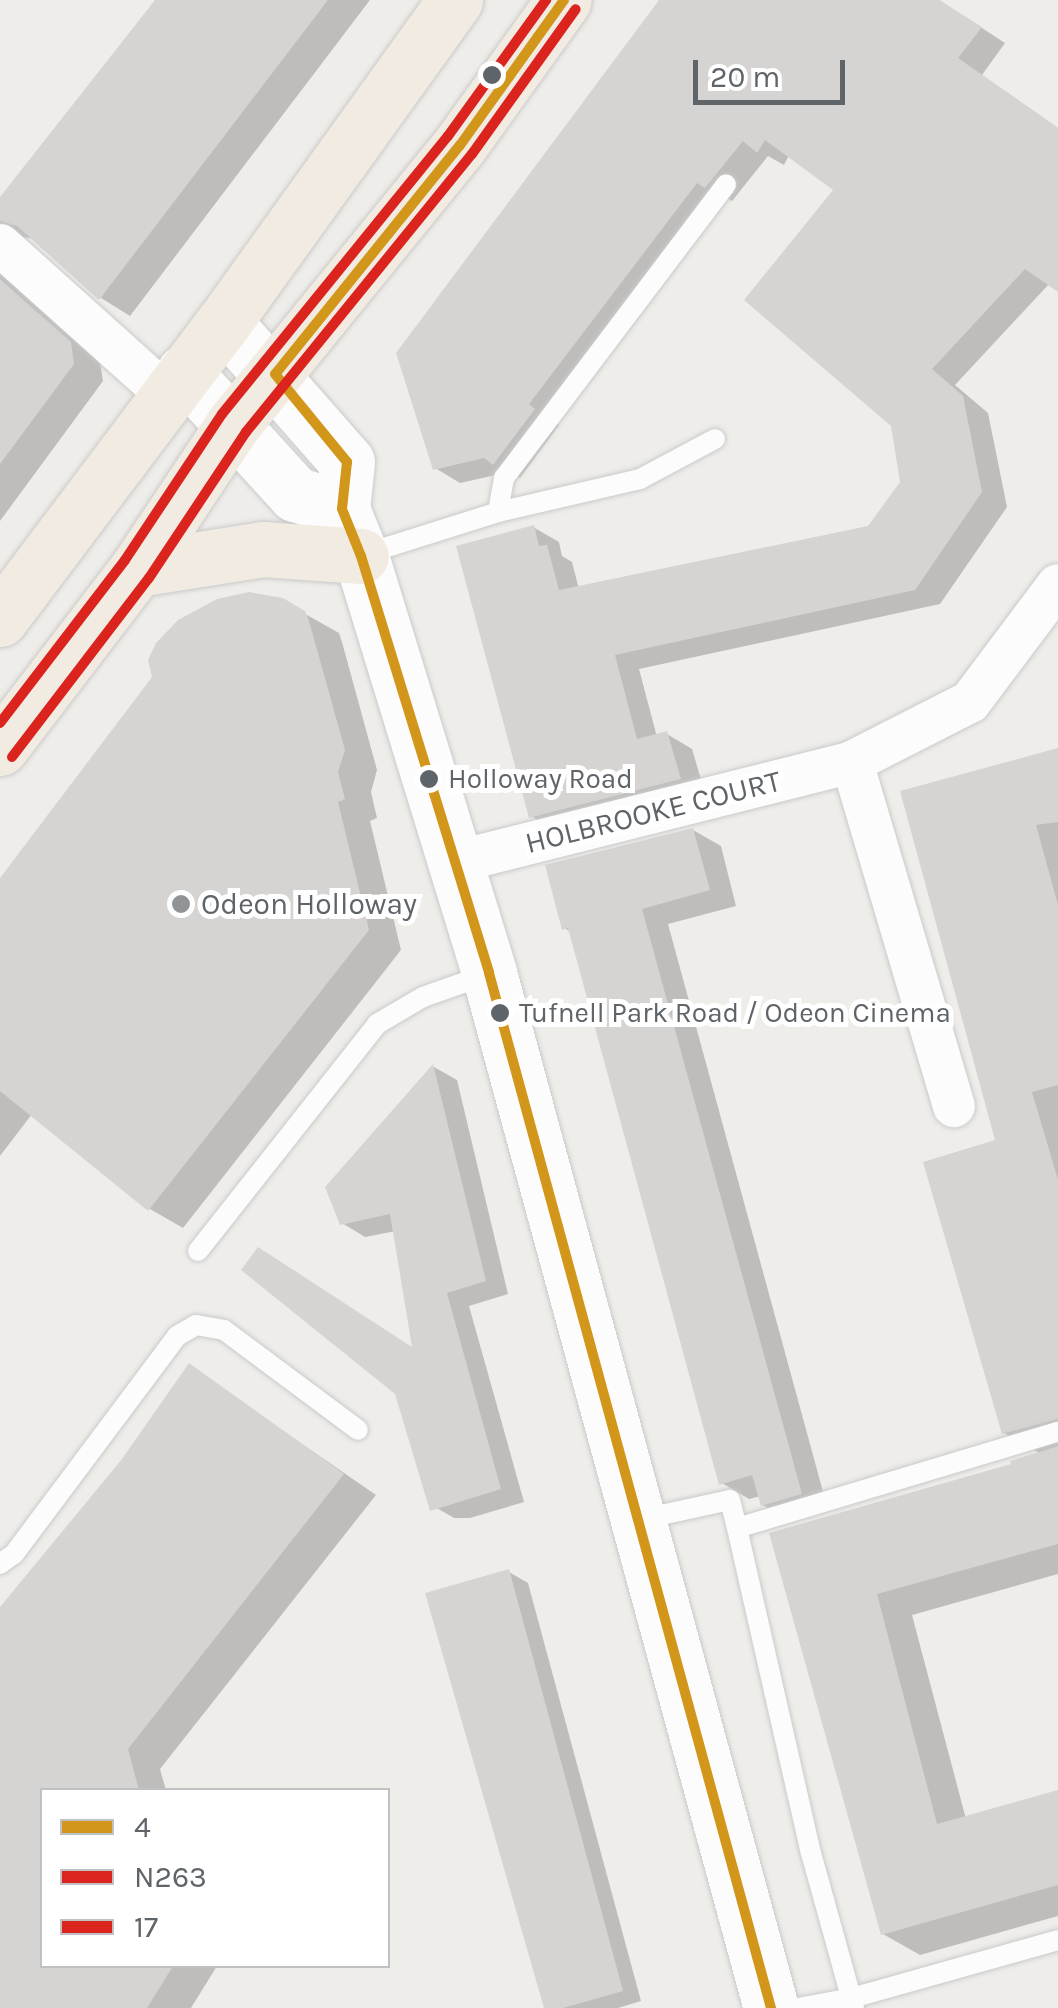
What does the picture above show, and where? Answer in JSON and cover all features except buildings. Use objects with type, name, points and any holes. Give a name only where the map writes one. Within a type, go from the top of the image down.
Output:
[{"type":"highway","points":[[0,619],[224,322],[455,0]]},
{"type":"highway","points":[[0,748],[137,569],[234,424],[460,145],[564,0]]},
{"type":"highway","points":[[137,569],[351,532]]},
{"type":"street","points":[[0,245],[175,383],[234,424],[296,494],[351,532]]},
{"type":"street","points":[[224,322],[275,374],[347,462],[351,532],[489,974],[772,2008]]},
{"type":"street","name":"HOLBROOKE COURT","points":[[455,862],[852,762],[970,702],[1058,584]]},
{"type":"street","points":[[852,762],[954,1106]]},
{"type":"lane","points":[[498,512],[504,478],[726,184]]},
{"type":"lane","points":[[351,532],[498,512],[640,479],[714,440]]},
{"type":"lane","points":[[198,1251],[377,1024],[422,997],[489,974]]},
{"type":"lane","points":[[0,1564],[14,1554],[178,1336],[196,1325],[224,1330],[358,1430]]},
{"type":"lane","points":[[736,1528],[1058,1432]]},
{"type":"lane","points":[[636,1520],[730,1500],[811,1852],[853,2003]]},
{"type":"lane","points":[[798,2008],[853,2003],[1058,1940]]},
{"type":"transit line","name":"17","points":[[0,723],[125,560],[222,414],[448,136],[546,0]]},
{"type":"transit line","name":"4","points":[[564,0],[460,145],[275,374],[347,462],[342,509],[361,556],[489,973],[771,2008]]},
{"type":"transit line","name":"N263","points":[[12,757],[149,578],[246,432],[472,154],[576,9]]},
{"type":"place","name":"Holloway Road","points":[[429,779]]},
{"type":"place","name":"Odeon Holloway","points":[[181,904]]},
{"type":"place","name":"Tufnell Park Road / Odeon Cinema","points":[[500,1013]]}]
